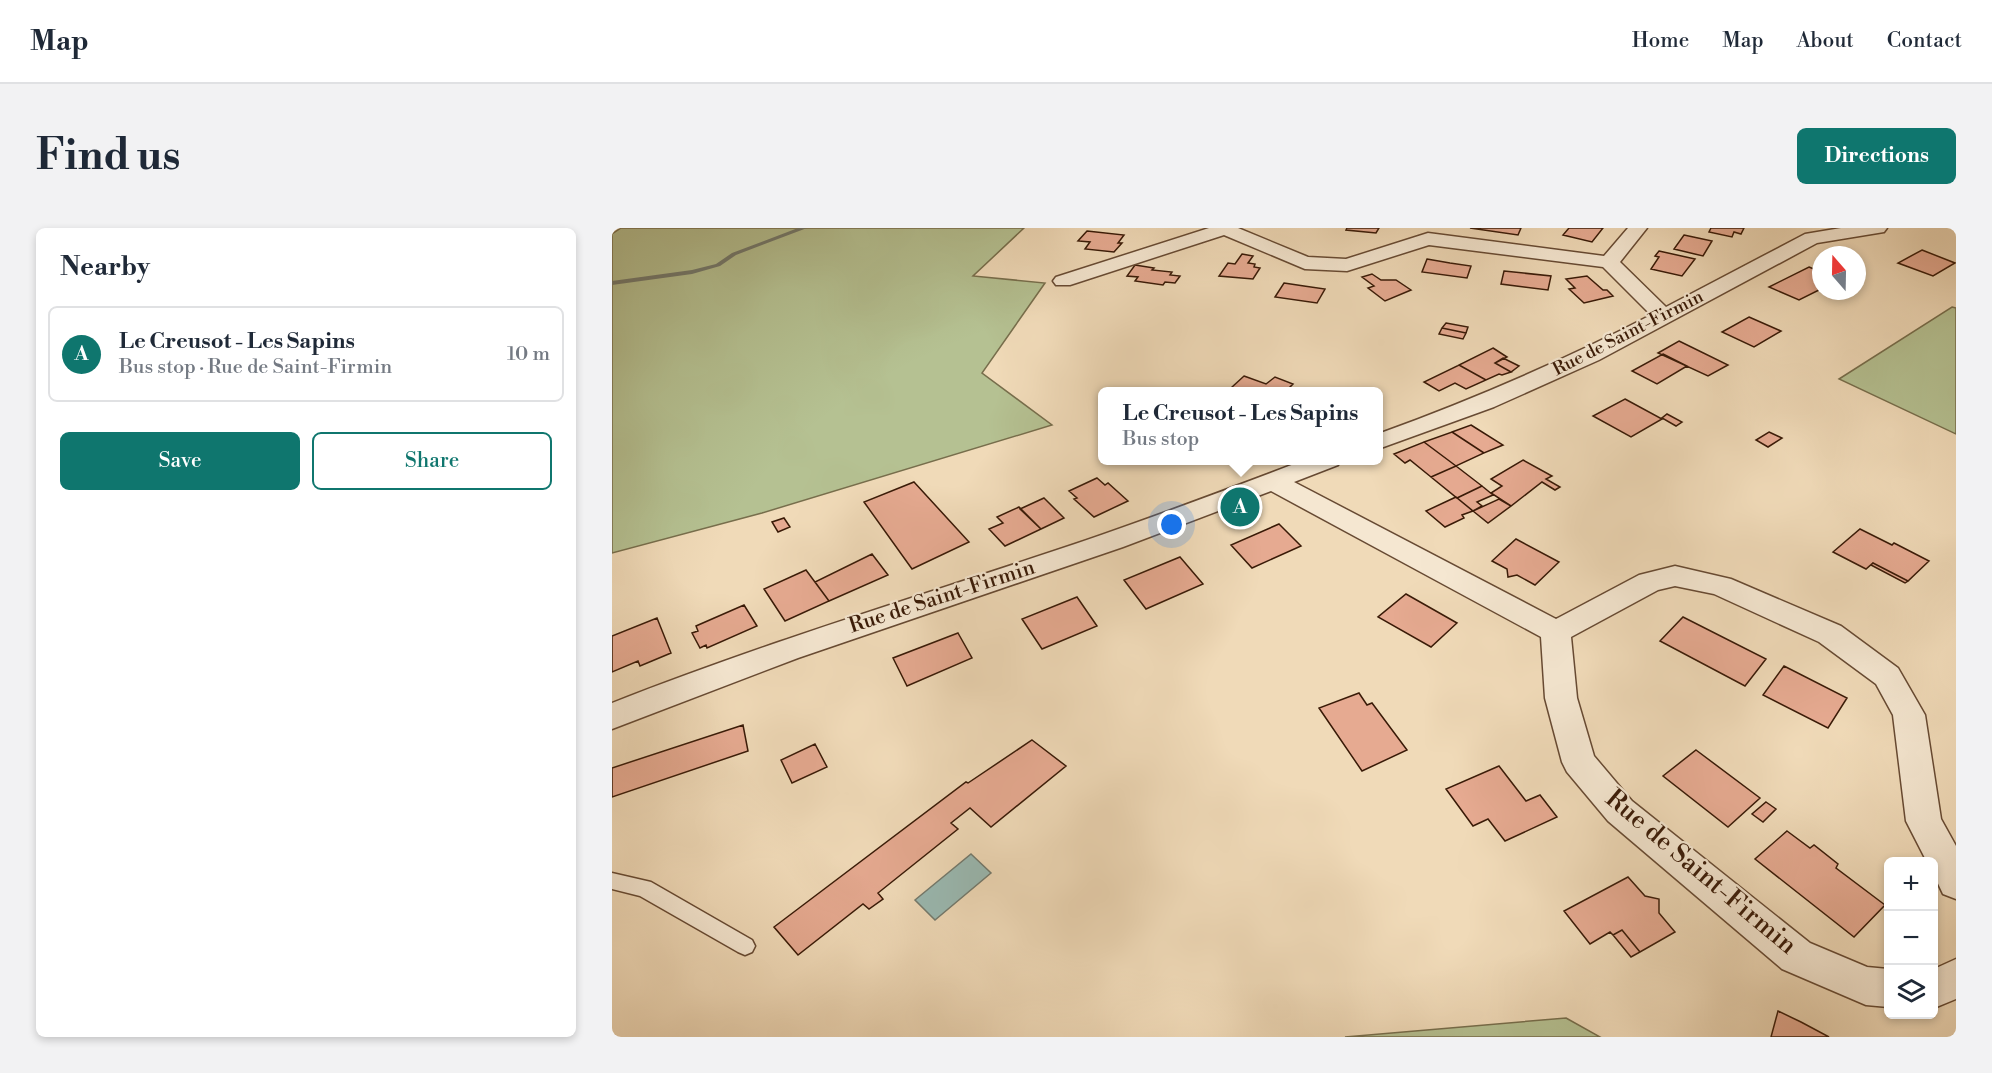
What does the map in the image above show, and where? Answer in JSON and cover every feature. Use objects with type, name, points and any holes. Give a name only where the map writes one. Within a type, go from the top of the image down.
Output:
[{"type":"street","points":[[1609,262],[1638,228]]},
{"type":"street","name":"Rue de Saint-Firmin","points":[[1383,440],[1486,402],[1591,355],[1812,238],[1878,228]]},
{"type":"street","points":[[1063,281],[1224,229],[1305,263],[1347,265],[1428,239],[1609,262],[1665,317]]},
{"type":"street","name":"Rue de Saint-Firmin","points":[[612,716],[700,680],[1084,550],[1316,465]]},
{"type":"street","points":[[1273,482],[1556,632],[1649,582],[1675,576],[1721,586],[1830,634],[1887,676],[1908,715],[1924,821],[1956,882]]},
{"type":"street","name":"Rue de Saint-Firmin","points":[[1556,632],[1561,698],[1580,762],[1620,811],[1796,956],[1866,986],[1884,988]]},
{"type":"street","points":[[1938,987],[1956,978]]},
{"type":"lane","points":[[612,882],[644,888],[745,946]]},
{"type":"green space","points":[[621,228],[1024,228],[973,276],[1045,283],[982,373],[1052,425],[762,513],[612,553],[612,234]]},
{"type":"green space","points":[[1952,307],[1956,308],[1956,434],[1839,379]]},
{"type":"green space","points":[[1566,1018],[1600,1037],[1345,1037]]},
{"type":"water","points":[[971,854],[991,873],[935,920],[915,900]]},
{"type":"building","points":[[1347,228],[1379,228],[1376,233],[1346,230]]},
{"type":"building","points":[[1470,228],[1521,228],[1518,235]]},
{"type":"building","points":[[1569,228],[1603,228],[1592,242],[1563,235]]},
{"type":"building","points":[[1711,228],[1744,228],[1741,234],[1734,232],[1732,237],[1709,232]]},
{"type":"building","points":[[1087,231],[1124,235],[1118,243],[1122,243],[1114,252],[1085,249],[1090,242],[1078,241]]},
{"type":"building","points":[[1684,235],[1712,241],[1703,256],[1674,249]]},
{"type":"building","points":[[1922,250],[1955,263],[1933,276],[1898,263]]},
{"type":"building","points":[[1659,251],[1695,259],[1682,276],[1651,269],[1659,257],[1655,256]]},
{"type":"building","points":[[1242,254],[1253,256],[1248,263],[1260,268],[1253,279],[1219,276],[1228,263],[1235,264]]},
{"type":"building","points":[[1427,259],[1471,266],[1467,278],[1422,272]]},
{"type":"building","points":[[1135,265],[1172,272],[1170,275],[1180,276],[1175,283],[1165,282],[1163,285],[1135,281],[1138,277],[1127,276]]},
{"type":"building","points":[[1809,267],[1812,268],[1812,294],[1799,300],[1769,287]]},
{"type":"building","points":[[1504,271],[1551,276],[1548,290],[1501,284]]},
{"type":"building","points":[[1372,274],[1381,280],[1396,280],[1411,290],[1385,301],[1368,288],[1374,286],[1362,277]]},
{"type":"building","points":[[1587,276],[1613,296],[1584,303],[1569,289],[1575,288],[1566,279]]},
{"type":"building","points":[[1284,283],[1325,289],[1317,303],[1275,297]]},
{"type":"building","points":[[1749,317],[1781,331],[1754,347],[1722,332]]},
{"type":"building","points":[[1446,323],[1468,327],[1466,333],[1442,328]]},
{"type":"building","points":[[1442,328],[1466,333],[1463,339],[1439,334]]},
{"type":"building","points":[[1679,341],[1728,365],[1708,376],[1658,353]]},
{"type":"building","points":[[1493,348],[1507,357],[1495,363],[1511,372],[1486,380],[1459,365]]},
{"type":"building","points":[[1663,354],[1687,366],[1657,384],[1632,371]]},
{"type":"building","points":[[1503,358],[1519,366],[1511,372],[1495,363]]},
{"type":"building","points":[[1459,365],[1486,380],[1466,389],[1455,383],[1439,391],[1424,382]]},
{"type":"building","points":[[1244,376],[1266,384],[1275,377],[1293,384],[1290,387],[1232,387]]},
{"type":"building","points":[[1625,399],[1662,419],[1631,437],[1593,416]]},
{"type":"building","points":[[1667,414],[1682,422],[1676,426],[1662,418]]},
{"type":"building","points":[[1471,425],[1503,445],[1484,453],[1452,432]]},
{"type":"building","points":[[1452,432],[1484,453],[1456,466],[1424,442]]},
{"type":"building","points":[[1769,432],[1782,438],[1768,447],[1756,440]]},
{"type":"building","points":[[1424,442],[1456,466],[1431,477],[1410,460],[1405,463],[1394,454]]},
{"type":"building","points":[[1523,460],[1552,476],[1546,479],[1560,487],[1555,490],[1542,482],[1511,506],[1491,493],[1502,486],[1491,479]]},
{"type":"building","points":[[1456,466],[1482,486],[1457,498],[1431,477]]},
{"type":"building","points":[[1097,478],[1105,485],[1108,483],[1128,501],[1094,517],[1074,499],[1077,498],[1069,491]]},
{"type":"building","points":[[914,482],[969,542],[912,569],[864,502]]},
{"type":"building","points":[[1482,486],[1493,495],[1477,502],[1482,506],[1473,511],[1457,498]]},
{"type":"building","points":[[1456,497],[1473,511],[1462,515],[1464,518],[1445,527],[1426,511]]},
{"type":"building","points":[[1044,498],[1064,518],[1041,529],[1020,509]]},
{"type":"building","points":[[1499,499],[1511,506],[1488,523],[1473,511]]},
{"type":"building","points":[[1019,507],[1041,529],[1005,546],[989,529],[1003,523],[997,517]]},
{"type":"building","points":[[784,518],[790,527],[778,532],[772,522]]},
{"type":"building","points":[[1279,524],[1301,546],[1252,568],[1231,545]]},
{"type":"building","points":[[1860,529],[1929,561],[1908,581],[1873,563],[1866,569],[1833,552]]},
{"type":"building","points":[[1516,539],[1559,562],[1535,585],[1517,575],[1508,577],[1507,569],[1492,561]]},
{"type":"building","points":[[872,554],[888,575],[829,601],[815,582]]},
{"type":"building","points":[[1180,557],[1203,584],[1146,609],[1124,580]]},
{"type":"building","points":[[1873,563],[1908,581],[1905,583],[1871,565]]},
{"type":"building","points":[[806,570],[829,601],[785,621],[764,589]]},
{"type":"building","points":[[1406,594],[1457,623],[1431,647],[1378,617]]},
{"type":"building","points":[[1077,597],[1097,626],[1042,649],[1022,619]]},
{"type":"building","points":[[744,605],[757,626],[707,648],[706,645],[700,648],[692,633],[698,631],[696,626]]},
{"type":"building","points":[[1683,617],[1766,659],[1745,686],[1660,641]]},
{"type":"building","points":[[657,618],[671,653],[640,666],[638,661],[612,672],[612,636]]},
{"type":"building","points":[[958,633],[972,658],[907,686],[893,658]]},
{"type":"building","points":[[1784,666],[1847,698],[1828,728],[1763,695]]},
{"type":"building","points":[[1359,693],[1367,705],[1372,703],[1407,750],[1362,771],[1319,708]]},
{"type":"building","points":[[743,725],[748,751],[612,797],[612,768]]},
{"type":"building","points":[[1032,740],[1066,766],[991,827],[970,808],[951,823],[958,829],[878,893],[883,899],[869,909],[863,904],[798,955],[774,927],[966,782],[968,783]]},
{"type":"building","points":[[815,744],[827,767],[792,783],[781,760]]},
{"type":"building","points":[[1696,750],[1760,798],[1728,827],[1663,776]]},
{"type":"building","points":[[1499,766],[1526,801],[1540,795],[1557,817],[1505,841],[1488,819],[1473,826],[1446,789]]},
{"type":"building","points":[[1766,802],[1776,809],[1763,822],[1752,814]]},
{"type":"building","points":[[1787,831],[1810,848],[1814,845],[1838,864],[1836,868],[1884,906],[1854,937],[1755,859]]},
{"type":"building","points":[[1628,877],[1645,896],[1659,899],[1659,913],[1675,932],[1640,952],[1622,930],[1613,935],[1610,932],[1590,944],[1564,911]]},
{"type":"building","points":[[1622,930],[1640,952],[1631,957],[1613,935]]},
{"type":"building","points":[[1778,1011],[1801,1022],[1829,1037],[1771,1037]]},
{"type":"waterway","points":[[612,283],[692,272],[718,265],[734,254],[804,228]]},
{"type":"place","name":"Le Creusot - Les Sapins","points":[[1240,507]]}]
